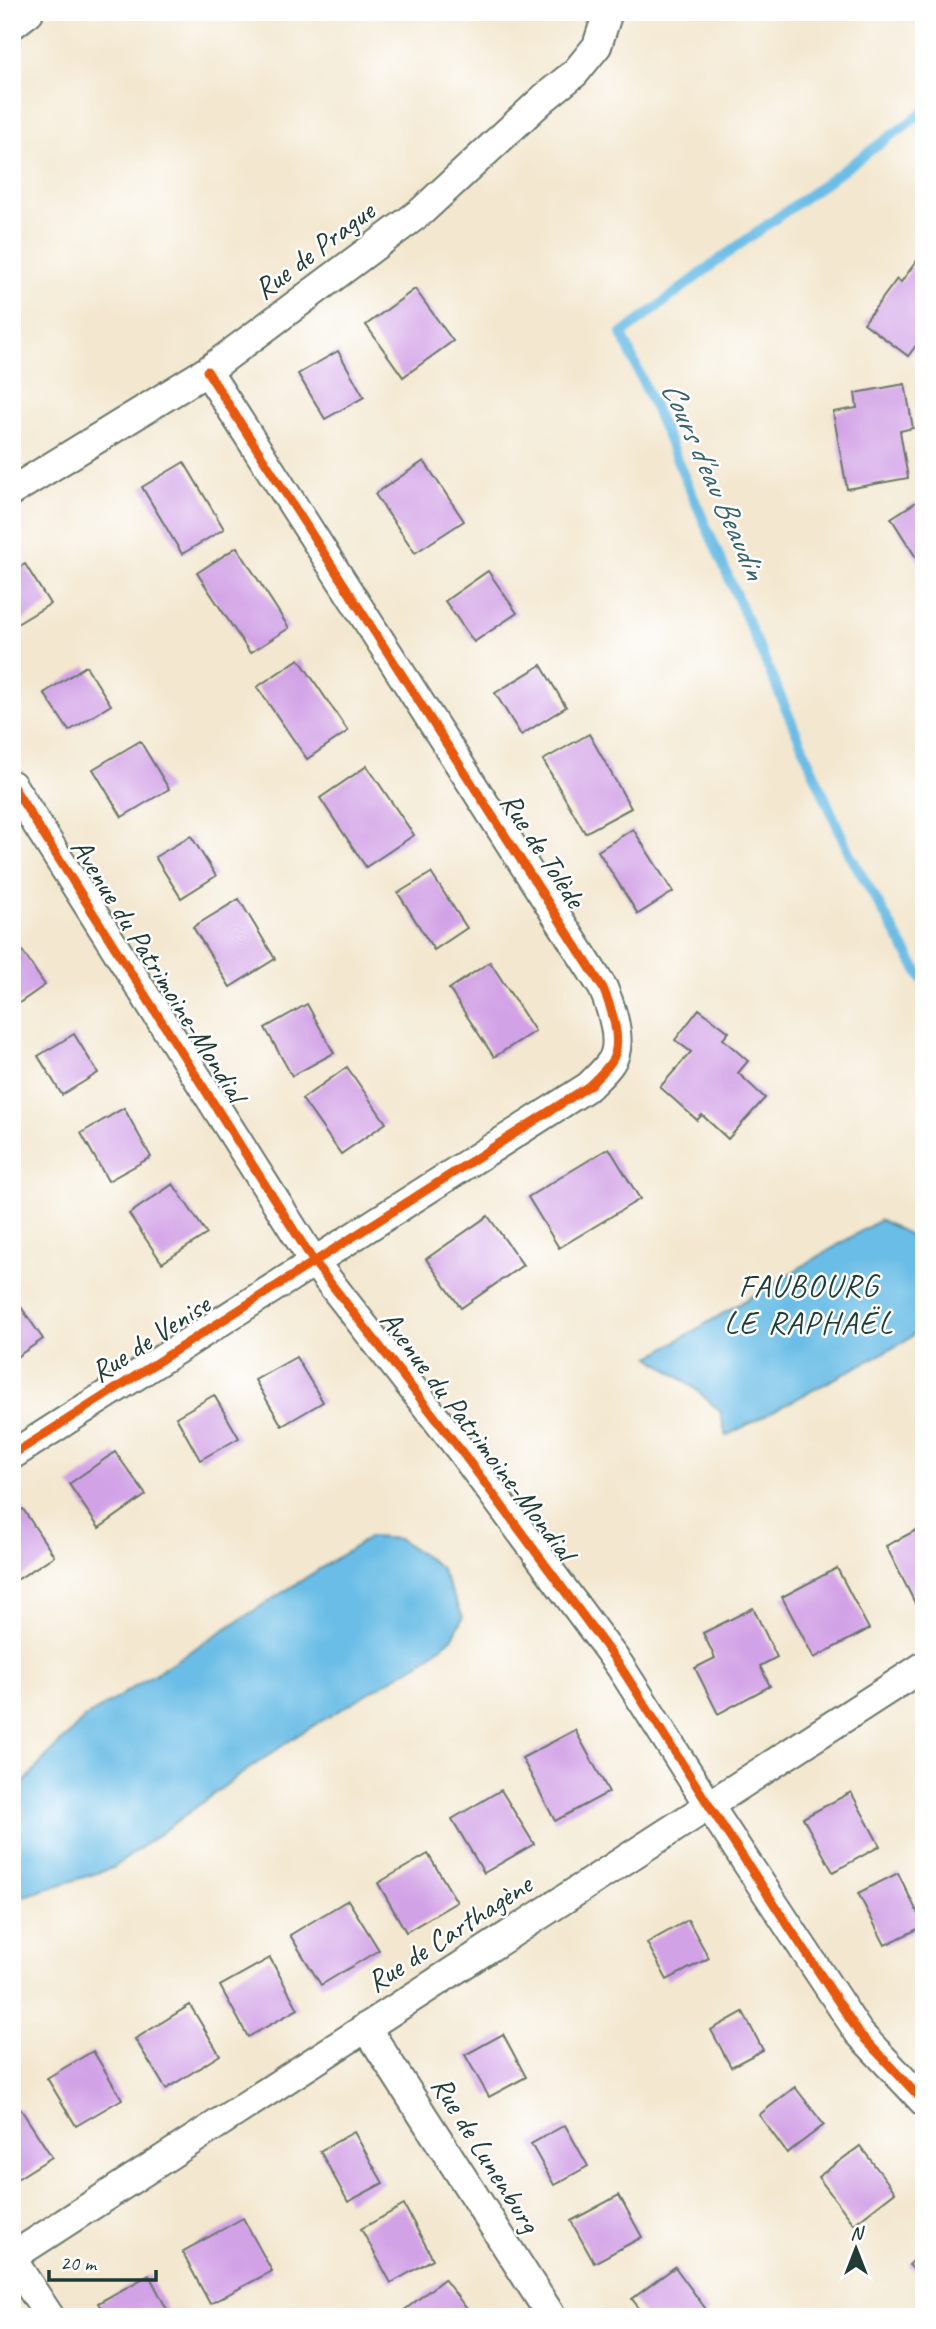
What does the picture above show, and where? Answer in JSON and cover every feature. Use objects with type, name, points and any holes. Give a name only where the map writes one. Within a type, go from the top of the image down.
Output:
[{"type":"street","points":[[12,25],[29,12]]},
{"type":"street","name":"Rue de Prague","points":[[12,491],[207,371],[422,211],[534,107],[575,73],[597,46],[608,12]]},
{"type":"street","name":"Rue de Tolède","points":[[207,371],[596,977],[614,1013],[614,1060],[589,1086],[314,1262]]},
{"type":"street","name":"Avenue du Patrimoine-Mondial","points":[[12,785],[314,1262],[454,1442],[620,1666],[859,2033],[924,2102]]},
{"type":"street","name":"Rue de Venise","points":[[12,1455],[314,1262]]},
{"type":"street","name":"Rue de Carthagène","points":[[12,2258],[924,1666]]},
{"type":"street","name":"Rue de Lunenburg","points":[[366,2027],[552,2317]]},
{"type":"street","points":[[12,2258],[50,2317]]},
{"type":"water","points":[[880,1220],[924,1242],[924,1324],[906,1341],[726,1436],[720,1411],[693,1387],[650,1357]]},
{"type":"water","points":[[370,1537],[399,1539],[440,1567],[463,1617],[453,1637],[424,1660],[298,1735],[113,1868],[12,1900],[12,1797],[45,1758],[85,1718]]},
{"type":"building","points":[[924,251],[924,335],[908,356],[864,323],[897,279],[901,282]]},
{"type":"building","points":[[415,289],[453,341],[403,377],[366,325]]},
{"type":"building","points":[[338,351],[364,397],[325,419],[298,374]]},
{"type":"building","points":[[905,384],[913,428],[900,431],[908,478],[847,489],[833,412],[857,408],[855,393]]},
{"type":"building","points":[[424,461],[464,521],[415,553],[375,494]]},
{"type":"building","points":[[184,462],[224,529],[182,554],[142,487]]},
{"type":"building","points":[[924,497],[924,570],[891,518]]},
{"type":"building","points":[[237,547],[289,628],[250,653],[197,573]]},
{"type":"building","points":[[25,564],[50,604],[12,627],[12,572]]},
{"type":"building","points":[[488,571],[517,613],[474,642],[445,601]]},
{"type":"building","points":[[299,659],[348,731],[307,759],[257,687]]},
{"type":"building","points":[[541,665],[566,707],[521,735],[495,693]]},
{"type":"building","points":[[86,666],[111,705],[69,731],[44,693]]},
{"type":"building","points":[[589,734],[631,808],[585,833],[543,760]]},
{"type":"building","points":[[140,741],[169,789],[122,817],[93,769]]},
{"type":"building","points":[[367,766],[414,835],[366,867],[320,798]]},
{"type":"building","points":[[633,829],[673,892],[638,914],[598,851]]},
{"type":"building","points":[[191,836],[216,876],[181,898],[155,857]]},
{"type":"building","points":[[431,873],[467,928],[434,950],[398,893]]},
{"type":"building","points":[[239,899],[275,959],[230,987],[193,927]]},
{"type":"building","points":[[17,943],[45,985],[12,1008],[12,946]]},
{"type":"building","points":[[490,962],[535,1031],[494,1057],[449,989]]},
{"type":"building","points":[[307,1004],[334,1053],[292,1076],[265,1028]]},
{"type":"building","points":[[699,1009],[729,1032],[723,1039],[748,1061],[738,1073],[765,1098],[728,1139],[702,1115],[697,1120],[660,1087],[691,1052],[675,1040]]},
{"type":"building","points":[[74,1034],[98,1073],[62,1095],[38,1056]]},
{"type":"building","points":[[347,1067],[386,1123],[341,1154],[302,1099]]},
{"type":"building","points":[[124,1108],[151,1157],[108,1181],[81,1133]]},
{"type":"building","points":[[609,1148],[640,1199],[559,1248],[528,1197]]},
{"type":"building","points":[[173,1184],[207,1234],[162,1263],[129,1214]]},
{"type":"building","points":[[488,1216],[523,1265],[461,1308],[426,1259]]},
{"type":"building","points":[[12,1294],[43,1339],[12,1360]]},
{"type":"building","points":[[296,1357],[323,1402],[282,1426],[255,1380]]},
{"type":"building","points":[[214,1395],[239,1438],[200,1460],[176,1417]]},
{"type":"building","points":[[115,1452],[146,1495],[99,1528],[69,1484]]},
{"type":"building","points":[[23,1509],[54,1556],[15,1581],[12,1576],[12,1516]]},
{"type":"building","points":[[924,1526],[924,1598],[915,1603],[886,1546]]},
{"type":"building","points":[[837,1568],[869,1629],[814,1658],[782,1597]]},
{"type":"building","points":[[753,1608],[777,1657],[760,1666],[770,1686],[718,1714],[695,1668],[715,1658],[703,1633]]},
{"type":"building","points":[[575,1730],[609,1792],[555,1821],[522,1758]]},
{"type":"building","points":[[501,1790],[534,1844],[484,1873],[452,1819]]},
{"type":"building","points":[[851,1792],[880,1846],[833,1872],[803,1818]]},
{"type":"building","points":[[428,1854],[457,1902],[406,1932],[378,1883]]},
{"type":"building","points":[[898,1873],[924,1926],[885,1945],[858,1893]]},
{"type":"building","points":[[348,1900],[379,1950],[321,1985],[290,1935]]},
{"type":"building","points":[[688,1920],[709,1958],[667,1980],[647,1943]]},
{"type":"building","points":[[270,1958],[298,2009],[248,2037],[220,1986]]},
{"type":"building","points":[[190,2005],[220,2055],[166,2089],[135,2039]]},
{"type":"building","points":[[743,2012],[763,2050],[731,2067],[711,2030]]},
{"type":"building","points":[[503,2034],[526,2077],[489,2097],[465,2055]]},
{"type":"building","points":[[93,2051],[122,2099],[76,2126],[47,2078]]},
{"type":"building","points":[[795,2087],[824,2125],[787,2153],[759,2115]]},
{"type":"building","points":[[20,2108],[52,2157],[12,2182],[12,2113]]},
{"type":"building","points":[[565,2125],[588,2166],[554,2185],[531,2144]]},
{"type":"building","points":[[354,2132],[383,2183],[348,2202],[320,2151]]},
{"type":"building","points":[[860,2146],[895,2192],[854,2224],[818,2177]]},
{"type":"building","points":[[619,2195],[642,2237],[594,2263],[571,2221]]},
{"type":"building","points":[[404,2205],[433,2259],[391,2283],[361,2229]]},
{"type":"building","points":[[243,2218],[272,2271],[210,2304],[182,2252]]},
{"type":"building","points":[[924,2250],[924,2279],[909,2265]]},
{"type":"building","points":[[675,2267],[708,2312],[702,2317],[646,2317],[632,2299]]},
{"type":"building","points":[[149,2275],[171,2317],[106,2317],[98,2303]]},
{"type":"building","points":[[444,2279],[473,2317],[405,2317],[402,2312]]},
{"type":"waterway","name":"Cours d'eau Beaudin","points":[[924,112],[728,253],[622,334],[850,855],[924,982]]},
{"type":"cycle path","points":[[12,1455],[589,1086],[615,1054],[616,1036],[603,988],[207,371]]},
{"type":"cycle path","points":[[12,785],[314,1262],[462,1452],[620,1666],[859,2033],[924,2102]]},
{"type":"district","name":"FAUBOURG LE RAPHAËL","points":[[809,1304]]}]
